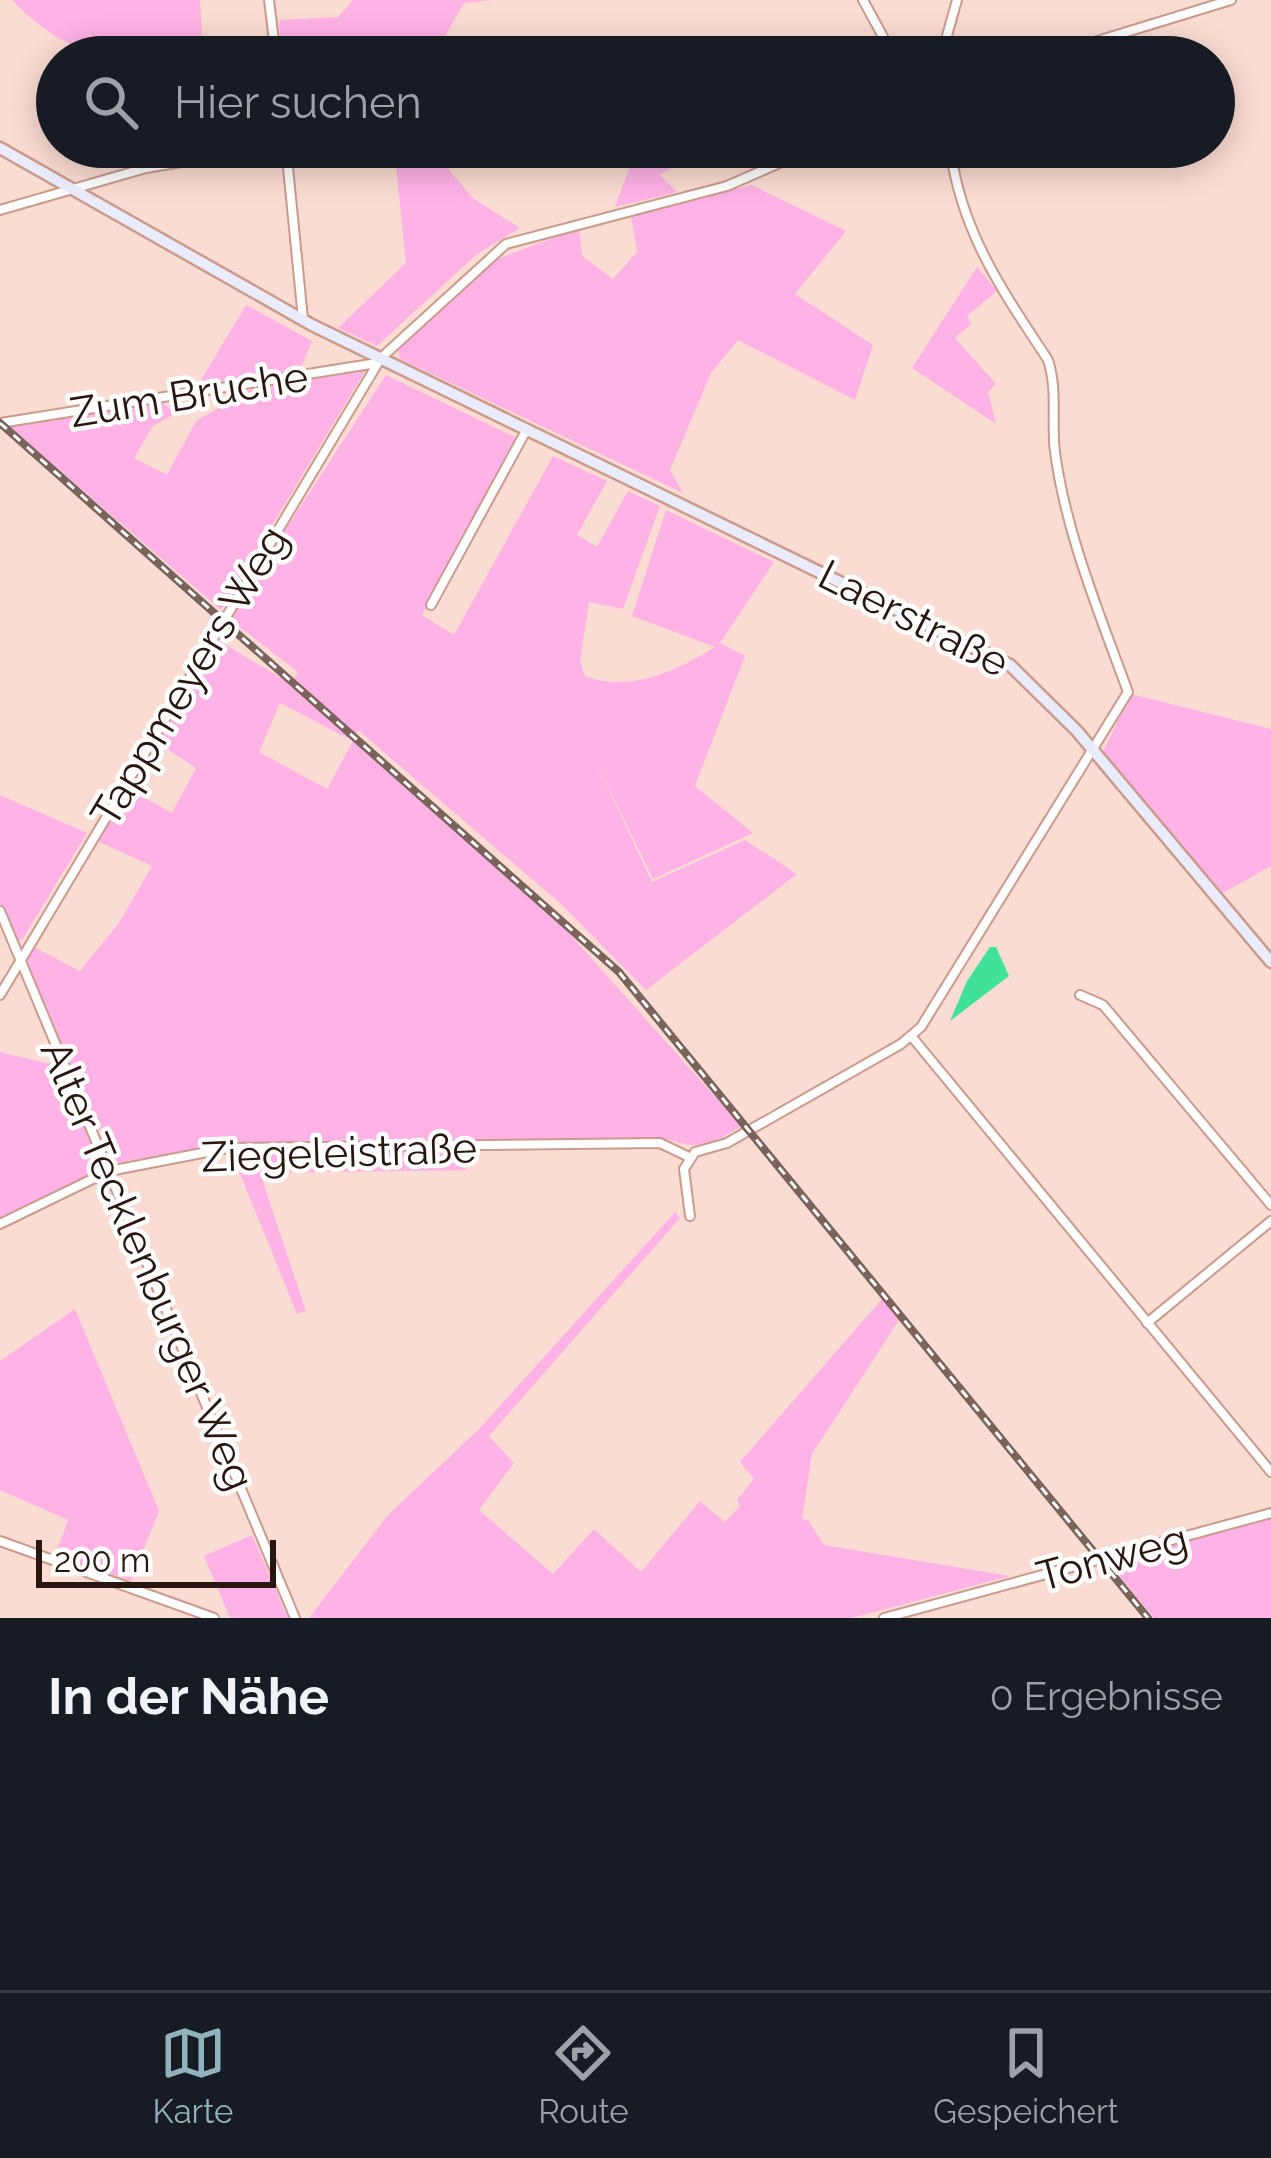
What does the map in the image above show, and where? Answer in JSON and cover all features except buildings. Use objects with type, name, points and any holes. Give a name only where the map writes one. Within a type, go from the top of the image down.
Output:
[{"type":"main road","name":"Laerstraße","points":[[0,148],[379,361],[992,654],[1038,687],[1271,962]]},
{"type":"street","points":[[269,0],[273,36]]},
{"type":"street","points":[[863,0],[883,36]]},
{"type":"street","points":[[947,36],[957,0]]},
{"type":"street","points":[[1114,36],[1231,0]]},
{"type":"street","points":[[0,210],[152,168]]},
{"type":"street","points":[[288,168],[304,320]]},
{"type":"street","name":"Tappmeyers Weg","points":[[0,995],[379,361],[506,244],[727,186],[768,168]]},
{"type":"street","points":[[690,1216],[683,1178],[689,1156],[727,1142],[911,1037],[1095,753],[1128,692],[1070,517],[1055,452],[1054,378],[982,262],[964,219],[953,168]]},
{"type":"street","name":"Zum Bruche","points":[[0,423],[379,361]]},
{"type":"street","points":[[431,604],[527,429]]},
{"type":"street","name":"Alter Tecklenburger Weg","points":[[0,911],[295,1618]]},
{"type":"street","points":[[1080,995],[1103,1005],[1271,1205]]},
{"type":"street","points":[[911,1037],[1271,1472]]},
{"type":"street","name":"Ziegeleistraße","points":[[0,1224],[109,1171],[229,1148],[660,1143],[689,1156]]},
{"type":"street","points":[[1148,1323],[1271,1221]]},
{"type":"street","name":"Tonweg","points":[[884,1618],[1271,1513]]},
{"type":"street","points":[[0,1541],[214,1618]]},
{"type":"shaded area","points":[[12,0],[200,0],[202,36],[56,36]]},
{"type":"shaded area","points":[[353,0],[492,0],[464,3],[445,36],[280,36],[279,20],[338,17]]},
{"type":"shaded area","points":[[396,168],[447,168],[474,199],[520,228],[477,254],[377,346],[338,328],[406,263]]},
{"type":"shaded area","points":[[630,168],[670,168],[660,175],[677,192],[615,207]]},
{"type":"shaded area","points":[[752,185],[846,231],[795,294],[873,345],[855,400],[738,340],[711,373],[670,470],[683,493],[400,359],[398,350],[495,260],[579,228],[582,256],[613,279],[637,252],[631,215]]},
{"type":"shaded area","points":[[977,267],[997,291],[967,316],[971,324],[955,338],[996,384],[988,392],[996,424],[912,368]]},
{"type":"shaded area","points":[[246,305],[312,341],[298,374],[195,390]]},
{"type":"shaded area","points":[[365,371],[221,610],[8,426],[160,401],[176,413],[153,426],[134,458],[167,475],[196,421],[257,386]]},
{"type":"shaded area","points":[[386,375],[519,439],[422,615],[454,635],[553,456],[607,481],[577,535],[597,547],[628,491],[660,506],[623,609],[589,602],[580,661],[585,676],[636,681],[669,671],[715,647],[632,616],[666,510],[774,562],[720,643],[745,656],[695,786],[753,833],[653,879],[593,756],[652,882],[745,840],[797,874],[646,990],[560,903],[358,730],[353,741],[551,913],[741,1126],[697,1145],[669,1139],[484,1142],[466,1170],[260,1173],[306,1311],[297,1314],[228,1144],[114,1163],[25,960],[34,947],[80,971],[119,923],[152,866],[97,841],[130,790],[172,813],[196,768],[158,743],[218,640],[291,684],[298,672],[228,618]],"holes":[[[280,703],[353,741],[327,789],[259,752]]]},
{"type":"shaded area","points":[[1131,694],[1271,729],[1271,866],[1223,893],[1103,752]]},
{"type":"shaded area","points":[[0,795],[87,833],[22,940],[15,940],[0,904]]},
{"type":"shaded area","points":[[990,947],[996,947],[1009,976],[950,1021],[967,981]]},
{"type":"shaded area","points":[[0,1052],[59,1066],[105,1170],[0,1221]]},
{"type":"shaded area","points":[[675,1212],[680,1218],[489,1436],[514,1463],[479,1510],[553,1574],[594,1529],[641,1572],[700,1501],[725,1522],[740,1506],[737,1500],[754,1479],[740,1462],[882,1299],[899,1320],[812,1454],[802,1519],[808,1520],[824,1545],[1010,1576],[852,1618],[309,1618],[388,1515],[479,1429]]},
{"type":"shaded area","points":[[75,1309],[159,1511],[131,1581],[55,1556],[68,1520],[0,1490],[0,1361]]},
{"type":"shaded area","points":[[1271,1519],[1271,1618],[1154,1618],[1108,1562]]},
{"type":"shaded area","points":[[252,1535],[288,1618],[230,1618],[204,1556]]},
{"type":"railway","points":[[0,423],[619,972],[1148,1618]]}]
